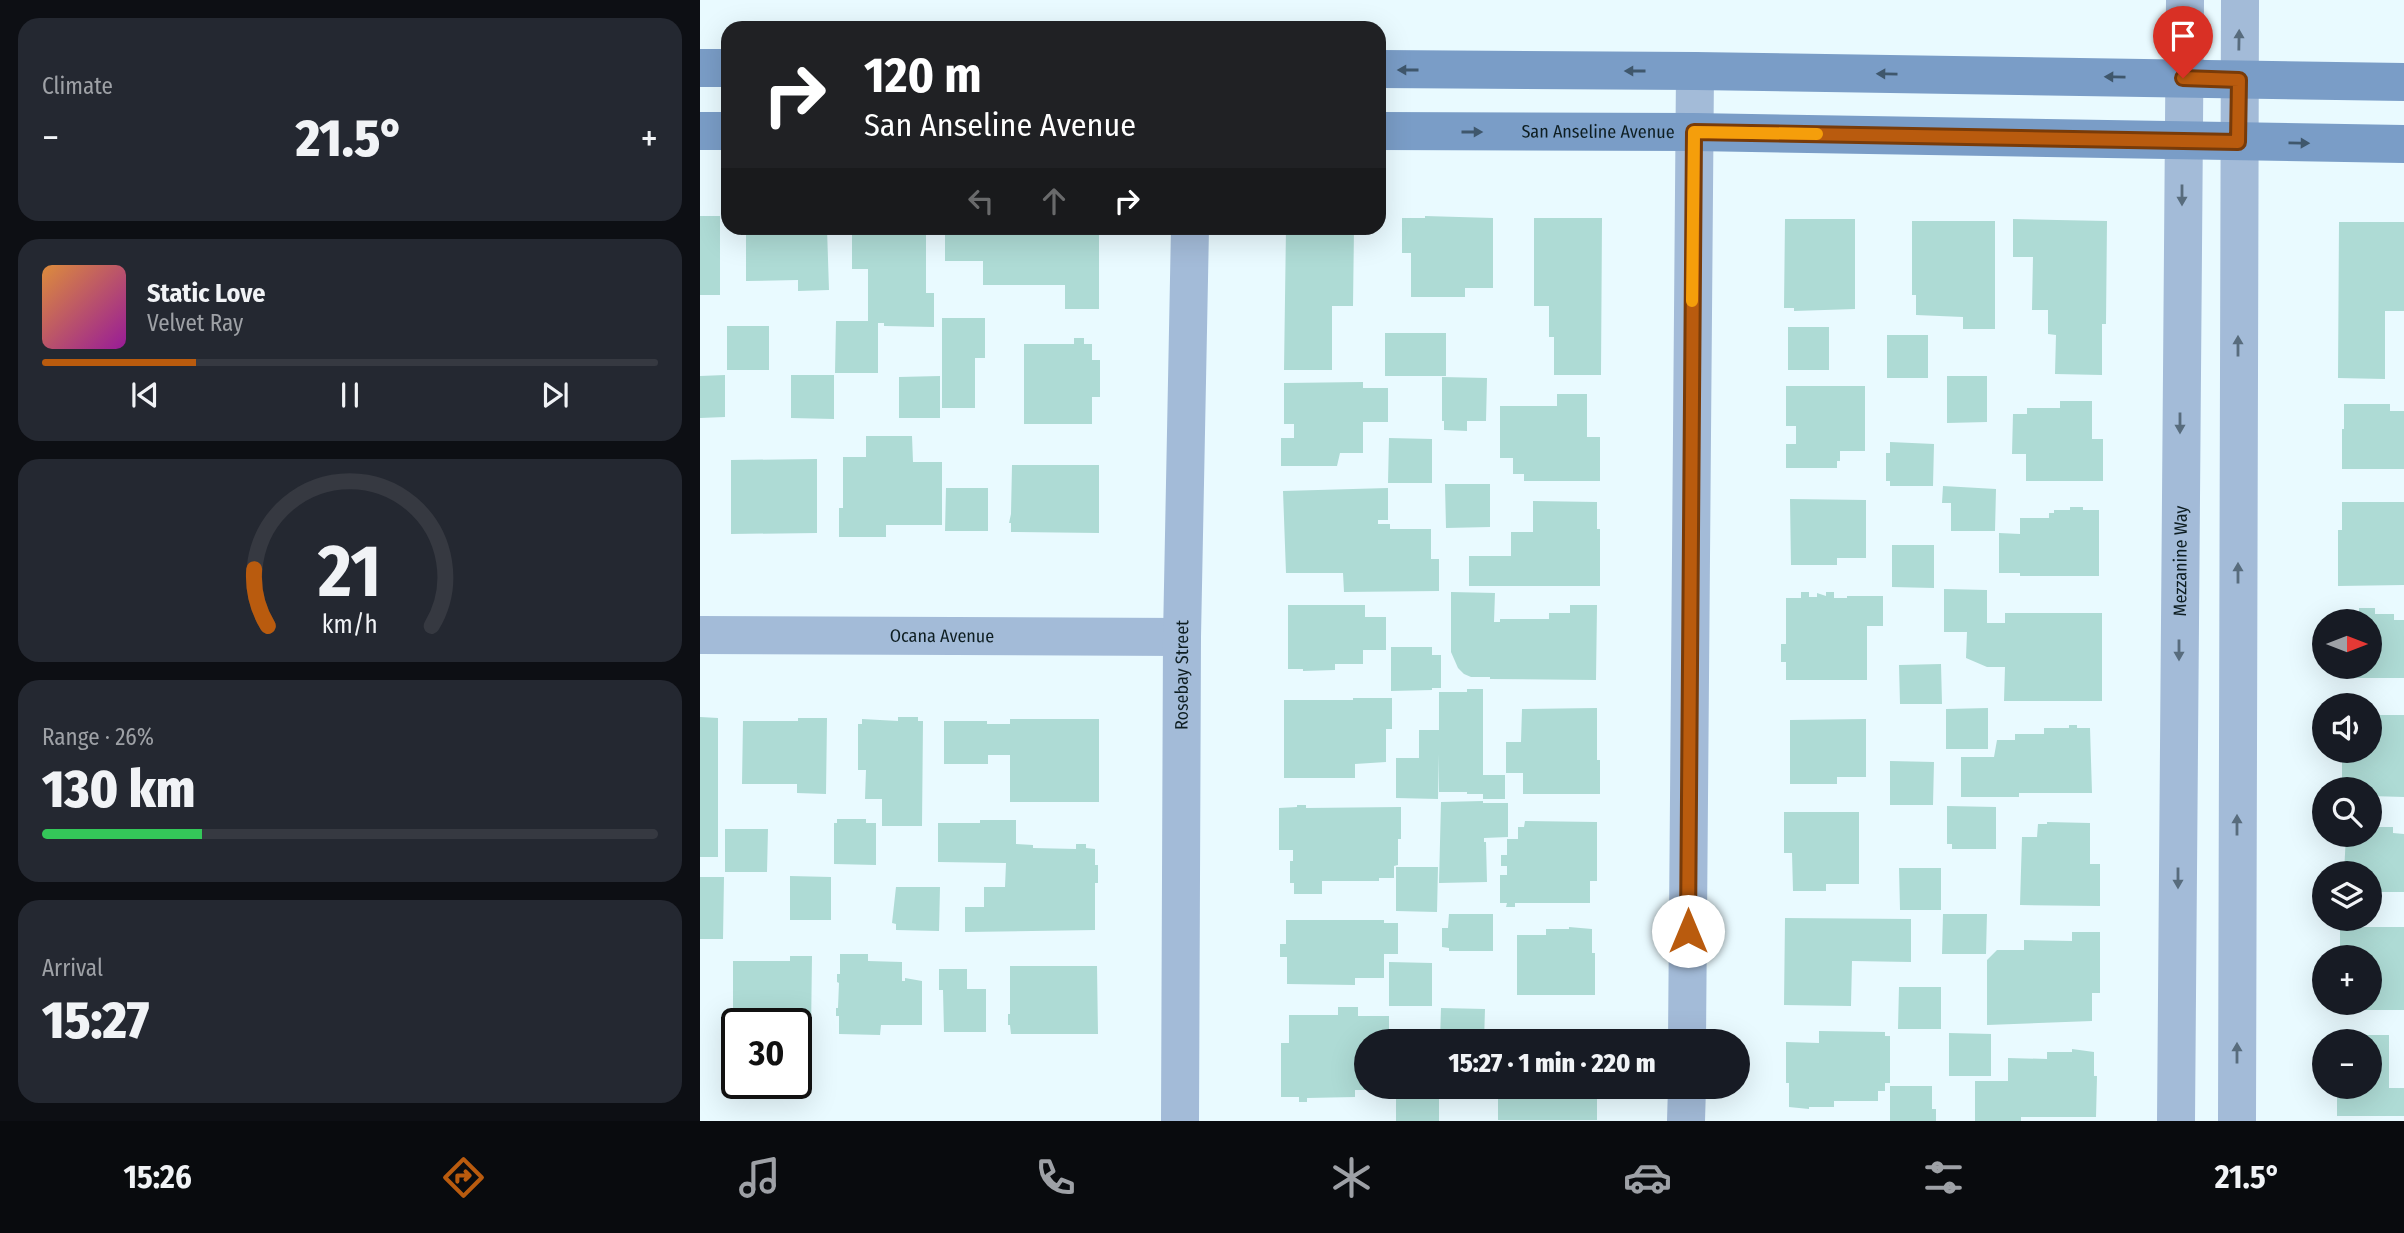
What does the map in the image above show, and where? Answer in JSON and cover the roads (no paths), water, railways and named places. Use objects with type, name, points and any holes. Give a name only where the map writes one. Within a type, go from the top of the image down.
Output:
[{"type":"street","name":"Mezzanine Way","points":[[2176,1121],[2185,0]]},
{"type":"street","points":[[2237,1121],[2240,0]]},
{"type":"street","points":[[700,68],[721,68]]},
{"type":"street","points":[[1386,69],[2404,82]]},
{"type":"street","points":[[1687,1029],[1695,71]]},
{"type":"street","points":[[700,131],[721,131]]},
{"type":"street","name":"San Anseline Avenue","points":[[1386,131],[1694,132],[2404,144]]},
{"type":"street","name":"Rosebay Street","points":[[1180,1121],[1182,637],[1190,235]]},
{"type":"street","name":"Ocana Avenue","points":[[700,635],[1182,637]]},
{"type":"street","points":[[1686,1121],[1687,1099]]}]
